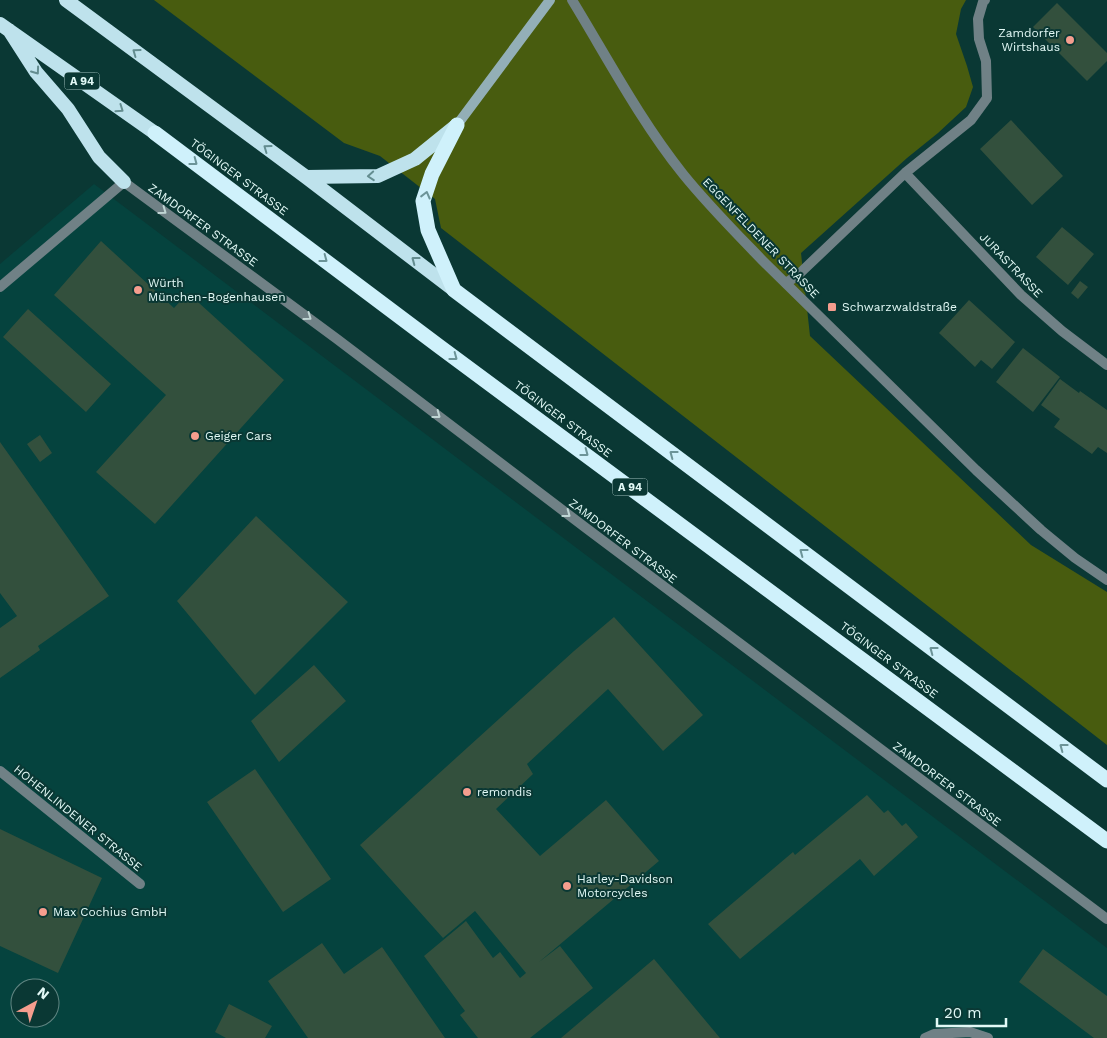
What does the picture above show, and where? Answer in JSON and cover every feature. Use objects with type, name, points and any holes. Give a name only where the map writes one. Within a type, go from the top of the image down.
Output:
[{"type":"highway","points":[[66,0],[306,177],[1107,780]]},
{"type":"highway","points":[[4,27],[36,72],[68,109],[99,157],[124,182]]},
{"type":"highway","name":"TÖGINGER STRASSE","points":[[4,27],[155,133],[1107,840]]},
{"type":"highway","points":[[306,177],[378,176],[415,159],[457,125]]},
{"type":"highway","points":[[454,290],[428,230],[424,201],[432,174],[457,125]]},
{"type":"main road","points":[[457,125],[550,0]]},
{"type":"street","name":"EGGENFELDENER STRASSE","points":[[572,0],[648,125],[684,175],[731,227],[976,470],[1041,530],[1075,558],[1107,580]]},
{"type":"street","points":[[786,283],[798,275],[906,172],[972,120],[986,98],[986,61],[979,39],[978,19],[982,2],[985,0]]},
{"type":"street","name":"JURASTRASSE","points":[[906,172],[1021,295],[1062,331],[1107,365]]},
{"type":"street","points":[[0,287],[124,182]]},
{"type":"street","name":"ZAMDORFER STRASSE","points":[[124,182],[337,339],[1107,919]]},
{"type":"street","name":"HOHENLINDENER STRASSE","points":[[0,771],[140,884]]},
{"type":"street","points":[[926,1038],[934,1034],[970,1032],[988,1038]]},
{"type":"shaded area","points":[[94,184],[1107,948],[1107,1038],[0,1038],[0,264]]},
{"type":"green space","points":[[154,0],[966,0],[961,9],[956,34],[973,87],[966,107],[801,253],[810,336],[1031,545],[1107,592],[1107,745],[441,228],[435,199],[380,156],[344,143]]},
{"type":"building","name":"Zamdorfer Wirtshaus","points":[[1057,3],[1107,53],[1107,61],[1087,81],[1033,27]]},
{"type":"building","points":[[1011,120],[1063,176],[1032,205],[980,149]]},
{"type":"building","points":[[1062,227],[1094,254],[1068,285],[1036,257]]},
{"type":"building","points":[[101,241],[174,308],[188,293],[284,380],[155,524],[96,472],[166,395],[54,295]]},
{"type":"building","points":[[1080,281],[1088,287],[1078,299],[1071,293]]},
{"type":"building","points":[[969,300],[1015,342],[992,369],[981,360],[975,367],[939,333]]},
{"type":"building","points":[[28,309],[111,384],[86,412],[3,337]]},
{"type":"building","points":[[1023,348],[1060,377],[1033,412],[996,382]]},
{"type":"building","points":[[1060,379],[1107,410],[1107,453],[1098,447],[1092,454],[1054,427],[1060,419],[1041,405]]},
{"type":"building","points":[[40,435],[52,453],[40,462],[27,444]]},
{"type":"building","points":[[0,442],[109,596],[38,646],[40,650],[0,678],[0,628],[17,616],[0,593]]},
{"type":"building","points":[[256,516],[348,602],[255,695],[177,601]]},
{"type":"building","points":[[614,617],[703,715],[663,751],[608,689],[527,764],[533,774],[496,809],[540,856],[606,800],[659,861],[539,962],[560,946],[593,988],[530,1038],[478,1038],[460,1015],[465,1011],[424,956],[466,921],[493,958],[500,952],[520,978],[526,973],[475,911],[443,938],[360,845]]},
{"type":"building","points":[[314,665],[346,701],[279,762],[251,721]]},
{"type":"building","points":[[255,769],[331,879],[283,912],[207,802]]},
{"type":"building","points":[[867,795],[884,813],[888,810],[902,826],[906,823],[918,837],[874,876],[860,859],[740,959],[708,924],[793,852],[795,855]]},
{"type":"building","name":"Max Cochius GmbH","points":[[0,829],[102,878],[58,973],[0,946]]},
{"type":"building","points":[[322,943],[344,974],[382,947],[445,1038],[308,1038],[268,981]]},
{"type":"building","points":[[1043,949],[1107,996],[1107,1038],[1094,1038],[1019,982]]},
{"type":"building","points":[[654,959],[720,1038],[561,1038]]},
{"type":"building","points":[[229,1004],[272,1026],[265,1038],[226,1038],[215,1032]]},
{"type":"place","name":"Zamdorfer Wirtshaus","points":[[1070,40]]},
{"type":"place","name":"Würth München-Bogenhausen","points":[[138,290]]},
{"type":"place","name":"Schwarzwaldstraße","points":[[832,307]]},
{"type":"place","name":"Geiger Cars","points":[[195,436]]},
{"type":"place","name":"remondis","points":[[467,792]]},
{"type":"place","name":"Harley-Davidson Motorcycles","points":[[567,886]]},
{"type":"place","name":"Max Cochius GmbH","points":[[43,912]]}]
